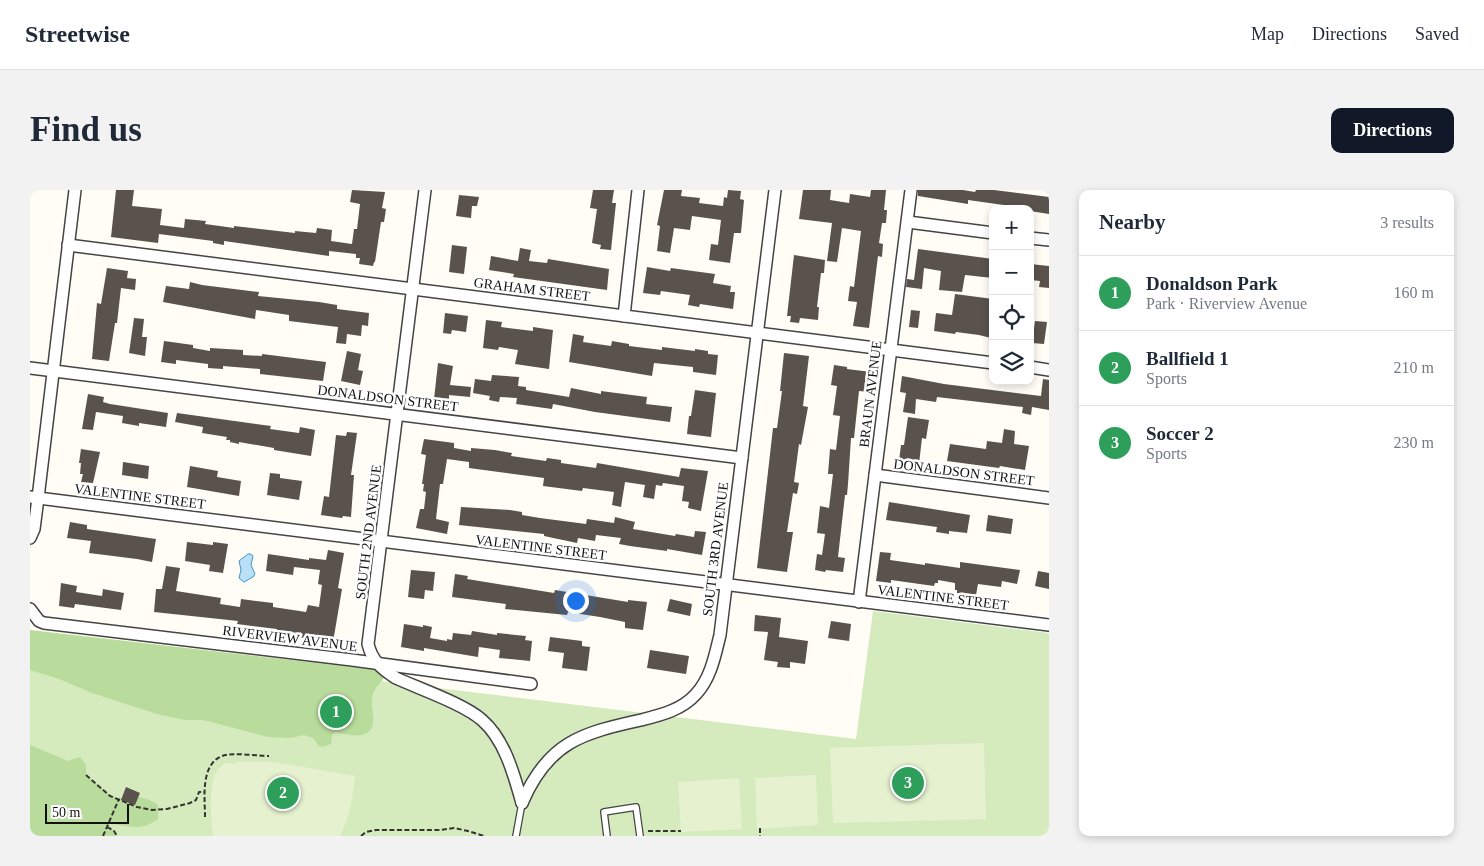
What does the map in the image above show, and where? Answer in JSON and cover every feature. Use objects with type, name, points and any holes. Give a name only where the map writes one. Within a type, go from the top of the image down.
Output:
[{"type":"street","points":[[30,538],[34,529],[34,497],[75,190]]},
{"type":"street","name":"SOUTH 2ND AVENUE","points":[[376,664],[370,654],[368,644],[425,190]]},
{"type":"street","points":[[624,316],[638,190]]},
{"type":"street","name":"SOUTH 3RD AVENUE","points":[[522,803],[530,784],[539,772],[567,744],[593,732],[669,712],[681,707],[697,694],[709,673],[720,635],[775,190]]},
{"type":"street","name":"BRAUN AVENUE","points":[[859,602],[911,190]]},
{"type":"street","points":[[908,222],[989,232]]},
{"type":"street","points":[[1034,238],[1049,240]]},
{"type":"street","name":"GRAHAM STREET","points":[[68,245],[989,362]]},
{"type":"street","name":"DONALDSON STREET","points":[[30,368],[742,458]]},
{"type":"street","points":[[1034,368],[1049,370]]},
{"type":"street","name":"DONALDSON STREET","points":[[875,475],[1049,498]]},
{"type":"street","name":"VALENTINE STREET","points":[[34,497],[726,586],[1049,625]]},
{"type":"street","name":"RIVERVIEW AVENUE","points":[[30,609],[38,620],[44,623],[531,684]]},
{"type":"street","points":[[376,664],[396,678],[470,711],[483,721],[492,731],[510,762],[522,803]]},
{"type":"lane","points":[[516,836],[522,803]]},
{"type":"lane","points":[[607,836],[604,812],[636,807],[640,834]]},
{"type":"path","points":[[205,817],[207,772],[214,763],[223,756],[269,756]]},
{"type":"path","points":[[86,775],[110,796],[137,807],[152,810],[190,803],[196,800],[199,792],[205,792]]},
{"type":"path","points":[[103,836],[119,799]]},
{"type":"path","points":[[107,827],[114,831],[117,836]]},
{"type":"path","points":[[362,836],[366,832],[376,830],[426,831],[454,828],[484,836]]},
{"type":"path","points":[[760,828],[760,836]]},
{"type":"path","points":[[640,834],[653,831],[681,831]]},
{"type":"green space","points":[[873,611],[1049,633],[1049,836],[30,836],[30,638],[856,739]]},
{"type":"green space","points":[[30,630],[386,671],[384,678],[373,694],[373,723],[371,729],[362,735],[335,732],[332,735],[331,744],[323,747],[319,746],[313,738],[304,735],[291,738],[268,737],[203,720],[185,720],[157,714],[30,670]]},
{"type":"green space","points":[[984,743],[986,819],[833,823],[830,748]]},
{"type":"green space","points":[[30,745],[68,761],[80,757],[86,765],[86,775],[110,795],[119,799],[139,797],[154,802],[158,805],[158,819],[139,827],[109,824],[117,836],[30,836]]},
{"type":"green space","points":[[237,762],[274,762],[355,776],[350,806],[340,836],[213,836],[211,802],[214,777],[225,763],[236,764]]},
{"type":"green space","points":[[816,775],[818,825],[757,829],[755,778]]},
{"type":"green space","points":[[739,778],[742,829],[681,832],[678,782]]},
{"type":"water","points":[[248,554],[253,556],[251,565],[255,574],[244,582],[239,578],[241,570],[239,561]]},
{"type":"building","points":[[116,190],[134,190],[132,206],[162,209],[160,225],[184,228],[185,219],[206,221],[205,224],[234,228],[234,226],[295,233],[295,231],[316,233],[317,228],[332,230],[331,241],[352,244],[354,229],[357,229],[360,204],[350,202],[352,190],[385,192],[382,208],[386,209],[384,222],[381,222],[373,266],[359,264],[360,258],[356,258],[356,254],[329,251],[329,256],[224,241],[224,245],[213,243],[213,241],[159,234],[158,243],[111,237]]},
{"type":"building","points":[[593,190],[614,190],[612,203],[616,203],[611,250],[600,249],[601,245],[592,243],[597,209],[590,208]]},
{"type":"building","points":[[664,190],[682,190],[681,196],[700,198],[699,203],[723,206],[724,197],[727,198],[728,190],[741,191],[740,199],[744,200],[741,233],[734,233],[730,263],[709,260],[711,244],[718,245],[721,220],[692,216],[690,230],[674,228],[670,253],[657,251],[660,226],[657,225]]},
{"type":"building","points":[[803,190],[831,190],[830,200],[849,203],[850,194],[870,197],[871,190],[886,190],[884,210],[887,210],[886,223],[882,223],[879,243],[883,244],[882,257],[878,256],[869,328],[853,326],[857,302],[848,301],[850,286],[854,287],[861,231],[842,228],[837,262],[827,261],[832,223],[799,219]]},
{"type":"building","points":[[918,190],[963,190],[975,192],[976,190],[994,190],[1049,197],[1049,214],[1034,212],[1034,205],[1004,205],[968,200],[968,204],[918,196]]},
{"type":"building","points":[[459,195],[479,197],[477,206],[472,206],[471,218],[456,216]]},
{"type":"building","points":[[452,245],[467,247],[464,274],[449,272]]},
{"type":"building","points":[[520,248],[531,250],[529,261],[547,263],[548,259],[609,269],[607,290],[513,277],[514,274],[489,270],[491,256],[518,261]]},
{"type":"building","points":[[918,249],[989,258],[989,278],[965,275],[962,292],[939,290],[941,271],[924,268],[922,289],[906,287],[907,279],[914,280]]},
{"type":"building","points":[[794,255],[825,260],[824,273],[821,273],[817,307],[819,307],[818,320],[800,318],[799,323],[790,322],[791,316],[787,316]]},
{"type":"building","points":[[1034,264],[1049,266],[1049,288],[1039,287],[1040,281],[1034,280]]},
{"type":"building","points":[[647,267],[670,271],[671,268],[715,274],[713,283],[731,286],[730,292],[735,292],[733,309],[700,304],[699,307],[688,305],[690,295],[661,291],[660,295],[643,293]]},
{"type":"building","points":[[107,268],[128,271],[127,278],[136,279],[135,290],[121,288],[117,323],[115,323],[109,361],[92,359],[97,303],[101,304]]},
{"type":"building","points":[[190,282],[259,292],[258,296],[337,305],[337,309],[369,313],[368,326],[362,325],[361,336],[347,334],[346,344],[336,343],[338,327],[289,321],[289,315],[256,310],[255,319],[163,302],[166,286],[189,289]]},
{"type":"building","points":[[955,294],[989,298],[989,338],[956,332],[955,334],[934,331],[936,313],[952,315]]},
{"type":"building","points":[[911,310],[920,311],[918,328],[909,327]]},
{"type":"building","points":[[445,313],[468,316],[466,332],[452,330],[451,334],[443,333]]},
{"type":"building","points":[[134,318],[144,319],[142,337],[147,337],[145,356],[129,353]]},
{"type":"building","points":[[486,320],[502,322],[501,327],[533,331],[533,327],[553,330],[549,369],[515,364],[518,350],[499,347],[498,350],[483,348]]},
{"type":"building","points":[[1035,321],[1047,322],[1044,344],[1034,343]]},
{"type":"building","points":[[573,334],[584,336],[583,342],[611,346],[612,341],[629,344],[629,346],[662,350],[662,347],[708,351],[708,354],[718,355],[716,375],[693,372],[693,367],[654,363],[652,376],[569,362]]},
{"type":"building","points":[[164,341],[193,345],[193,348],[210,351],[210,348],[243,350],[243,355],[262,356],[262,354],[326,362],[323,381],[260,374],[260,369],[223,366],[223,369],[208,368],[208,364],[176,360],[176,364],[161,362]]},
{"type":"building","points":[[347,351],[361,354],[358,370],[363,371],[360,385],[341,381]]},
{"type":"building","points":[[784,353],[809,356],[803,406],[808,407],[801,445],[799,444],[794,482],[799,483],[797,494],[793,493],[787,532],[793,532],[787,572],[757,568],[773,428],[777,428],[782,391],[780,391]]},
{"type":"building","points":[[438,363],[453,366],[450,385],[471,387],[470,397],[449,395],[449,401],[446,400],[446,405],[435,403]]},
{"type":"building","points":[[834,365],[847,367],[847,369],[871,372],[869,392],[859,391],[854,438],[851,438],[847,495],[845,495],[838,557],[845,558],[843,572],[826,570],[825,572],[815,570],[817,554],[822,555],[825,534],[817,533],[820,506],[829,508],[833,474],[828,474],[830,449],[836,450],[840,416],[833,415],[837,386],[831,385]]},
{"type":"building","points":[[492,375],[519,377],[518,386],[526,387],[526,390],[569,397],[571,388],[601,394],[601,391],[647,397],[646,404],[672,407],[670,422],[595,412],[553,404],[552,409],[516,404],[517,398],[500,397],[499,402],[489,400],[490,396],[473,393],[475,379],[491,381]]},
{"type":"building","points":[[902,376],[944,384],[1041,396],[1043,379],[1049,380],[1049,410],[1032,407],[1031,415],[1022,413],[1023,407],[937,397],[936,402],[916,399],[915,414],[903,412],[906,393],[900,392]]},
{"type":"building","points":[[695,390],[716,393],[711,437],[687,434]]},
{"type":"building","points":[[88,394],[104,397],[103,402],[110,404],[168,413],[166,427],[139,423],[139,426],[122,423],[123,416],[96,412],[93,430],[82,429]]},
{"type":"building","points":[[177,413],[271,426],[270,429],[299,433],[300,427],[315,430],[311,456],[274,450],[274,448],[230,442],[230,440],[226,440],[227,437],[202,433],[203,427],[175,422]]},
{"type":"building","points":[[908,417],[929,420],[926,439],[922,438],[919,464],[899,461],[901,445],[904,445]]},
{"type":"building","points":[[1004,429],[1015,431],[1014,444],[1029,446],[1025,470],[947,461],[950,444],[986,449],[987,441],[1002,443]]},
{"type":"building","points":[[347,432],[357,433],[351,475],[354,475],[351,517],[343,516],[342,518],[321,515],[324,496],[329,497],[336,435],[346,436]]},
{"type":"building","points":[[424,439],[454,443],[454,448],[471,451],[471,448],[495,450],[512,453],[511,456],[546,461],[547,458],[561,460],[561,463],[596,468],[597,463],[679,477],[681,468],[708,471],[701,511],[688,508],[689,502],[682,501],[684,486],[663,483],[662,486],[656,485],[654,499],[643,497],[645,485],[625,482],[621,507],[612,505],[614,492],[583,488],[582,491],[543,486],[544,478],[469,468],[469,462],[447,459],[443,484],[440,484],[436,519],[449,522],[447,534],[416,528],[420,509],[424,509],[426,492],[423,491],[424,484],[422,484],[426,455],[421,454]]},
{"type":"building","points":[[81,449],[100,452],[93,483],[81,482],[83,474],[80,474],[81,463],[79,463]]},
{"type":"building","points":[[123,462],[149,466],[148,479],[122,475]]},
{"type":"building","points":[[190,466],[218,471],[217,477],[241,481],[239,496],[187,487]]},
{"type":"building","points":[[270,473],[280,474],[280,478],[302,481],[299,500],[267,495]]},
{"type":"building","points":[[889,502],[970,515],[967,533],[949,531],[949,534],[936,532],[937,527],[886,520]]},
{"type":"building","points":[[461,507],[510,510],[522,512],[522,515],[586,524],[587,519],[614,523],[615,517],[635,522],[633,529],[675,536],[676,534],[694,537],[695,531],[706,532],[702,555],[619,544],[621,538],[596,535],[595,541],[578,538],[577,543],[544,536],[544,534],[459,525]]},
{"type":"building","points":[[988,515],[1013,519],[1011,534],[986,531]]},
{"type":"building","points":[[70,522],[87,525],[87,529],[156,539],[152,562],[89,553],[91,541],[67,538]]},
{"type":"building","points":[[187,542],[213,545],[213,542],[228,544],[223,573],[209,571],[210,565],[185,561]]},
{"type":"building","points":[[328,550],[344,553],[338,588],[342,589],[333,642],[276,634],[277,629],[237,624],[238,621],[154,612],[156,589],[162,589],[166,566],[180,568],[176,591],[221,598],[220,604],[240,607],[241,599],[273,603],[273,607],[306,612],[308,605],[319,607],[322,585],[318,584],[320,570],[294,567],[293,575],[266,571],[268,554],[309,560],[309,558],[326,560]]},
{"type":"building","points":[[880,552],[891,553],[890,560],[925,565],[925,563],[960,568],[960,562],[1020,570],[1017,584],[1002,581],[1001,587],[978,584],[976,595],[957,593],[955,583],[938,580],[938,583],[935,583],[934,586],[891,580],[891,583],[876,581]]},
{"type":"building","points":[[411,570],[435,572],[433,591],[425,590],[424,599],[408,597]]},
{"type":"building","points":[[1038,571],[1049,573],[1049,589],[1035,586]]},
{"type":"building","points":[[455,574],[468,576],[467,579],[554,593],[555,590],[628,602],[628,600],[647,602],[643,630],[625,628],[625,622],[600,617],[568,612],[567,615],[505,609],[506,604],[452,597]]},
{"type":"building","points":[[61,583],[77,586],[76,592],[102,596],[103,589],[124,593],[121,610],[75,604],[74,608],[59,606]]},
{"type":"building","points":[[670,599],[692,604],[690,616],[667,611]]},
{"type":"building","points":[[755,615],[781,618],[779,637],[808,641],[805,664],[790,662],[790,668],[777,667],[778,662],[764,660],[768,632],[754,631]]},
{"type":"building","points":[[831,621],[851,624],[849,641],[828,638]]},
{"type":"building","points":[[404,624],[432,627],[430,638],[447,641],[447,639],[452,640],[453,633],[471,635],[472,631],[497,635],[497,633],[526,636],[525,640],[532,641],[530,661],[499,658],[500,650],[479,647],[478,657],[424,648],[424,651],[401,647]]},
{"type":"building","points":[[550,637],[582,641],[582,646],[590,647],[587,671],[562,668],[564,653],[548,651]]},
{"type":"building","points":[[650,650],[689,656],[686,674],[647,668]]},
{"type":"building","points":[[126,787],[140,793],[135,805],[121,800]]},
{"type":"place","name":"Donaldson Park","points":[[336,712]]},
{"type":"place","name":"Soccer 2","points":[[908,783]]},
{"type":"place","name":"Ballfield 1","points":[[283,793]]}]
